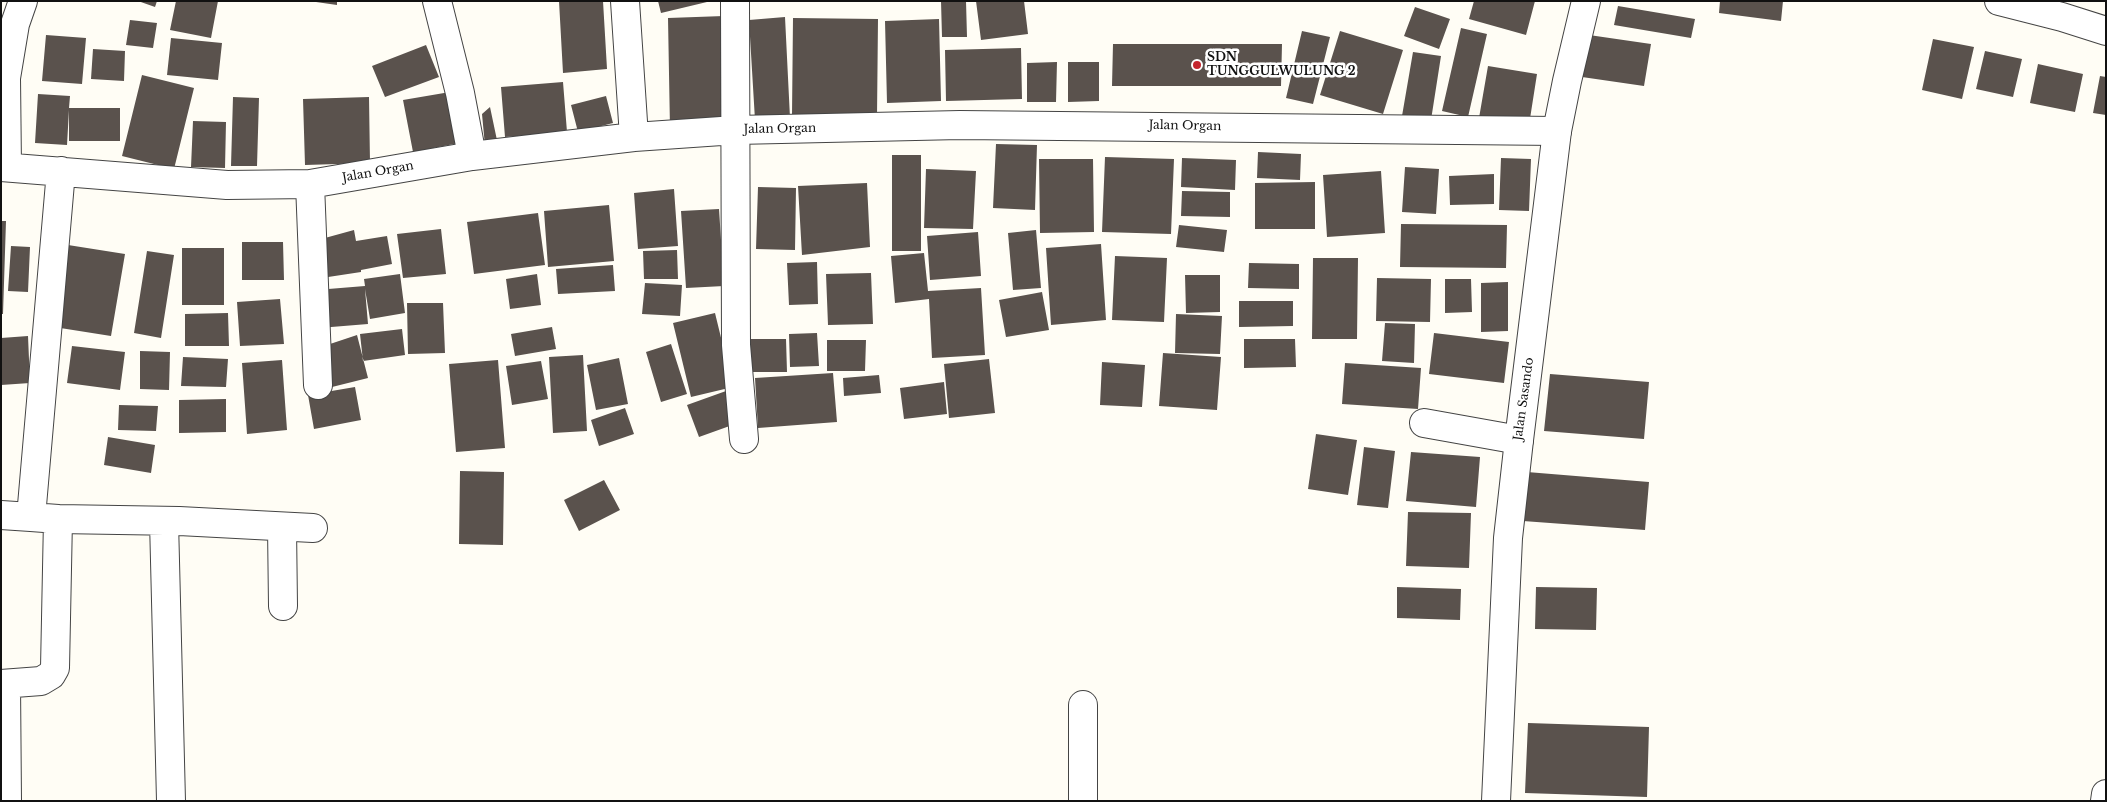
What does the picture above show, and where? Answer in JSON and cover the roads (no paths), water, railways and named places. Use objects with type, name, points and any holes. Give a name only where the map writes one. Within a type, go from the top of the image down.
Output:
[{"type":"street","points":[[4,167],[6,78],[15,24],[23,1]]},
{"type":"street","points":[[437,1],[460,93],[472,156]]},
{"type":"street","points":[[625,1],[634,137]]},
{"type":"street","points":[[735,1],[736,345],[744,440]]},
{"type":"street","name":"Jalan Sasando","points":[[1496,801],[1508,538],[1519,440],[1557,131],[1586,1]]},
{"type":"street","points":[[1999,1],[2062,17],[2106,31]]},
{"type":"street","name":"Jalan Organ","points":[[4,167],[227,185],[310,184],[472,156],[634,137],[736,130],[960,125],[1557,131]]},
{"type":"street","points":[[31,517],[61,171]]},
{"type":"street","points":[[310,184],[318,385]]},
{"type":"street","points":[[1424,422],[1519,440]]},
{"type":"street","points":[[1,516],[313,528]]},
{"type":"street","points":[[7,801],[3,684],[41,681],[51,675],[55,668],[58,519]]},
{"type":"street","points":[[164,521],[171,801]]},
{"type":"street","points":[[282,527],[283,606]]},
{"type":"street","points":[[1083,705],[1083,801]]},
{"type":"street","points":[[2105,801],[2106,794]]},
{"type":"place","name":"SDN TUNGGULWULUNG 2","points":[[1197,65]]}]
